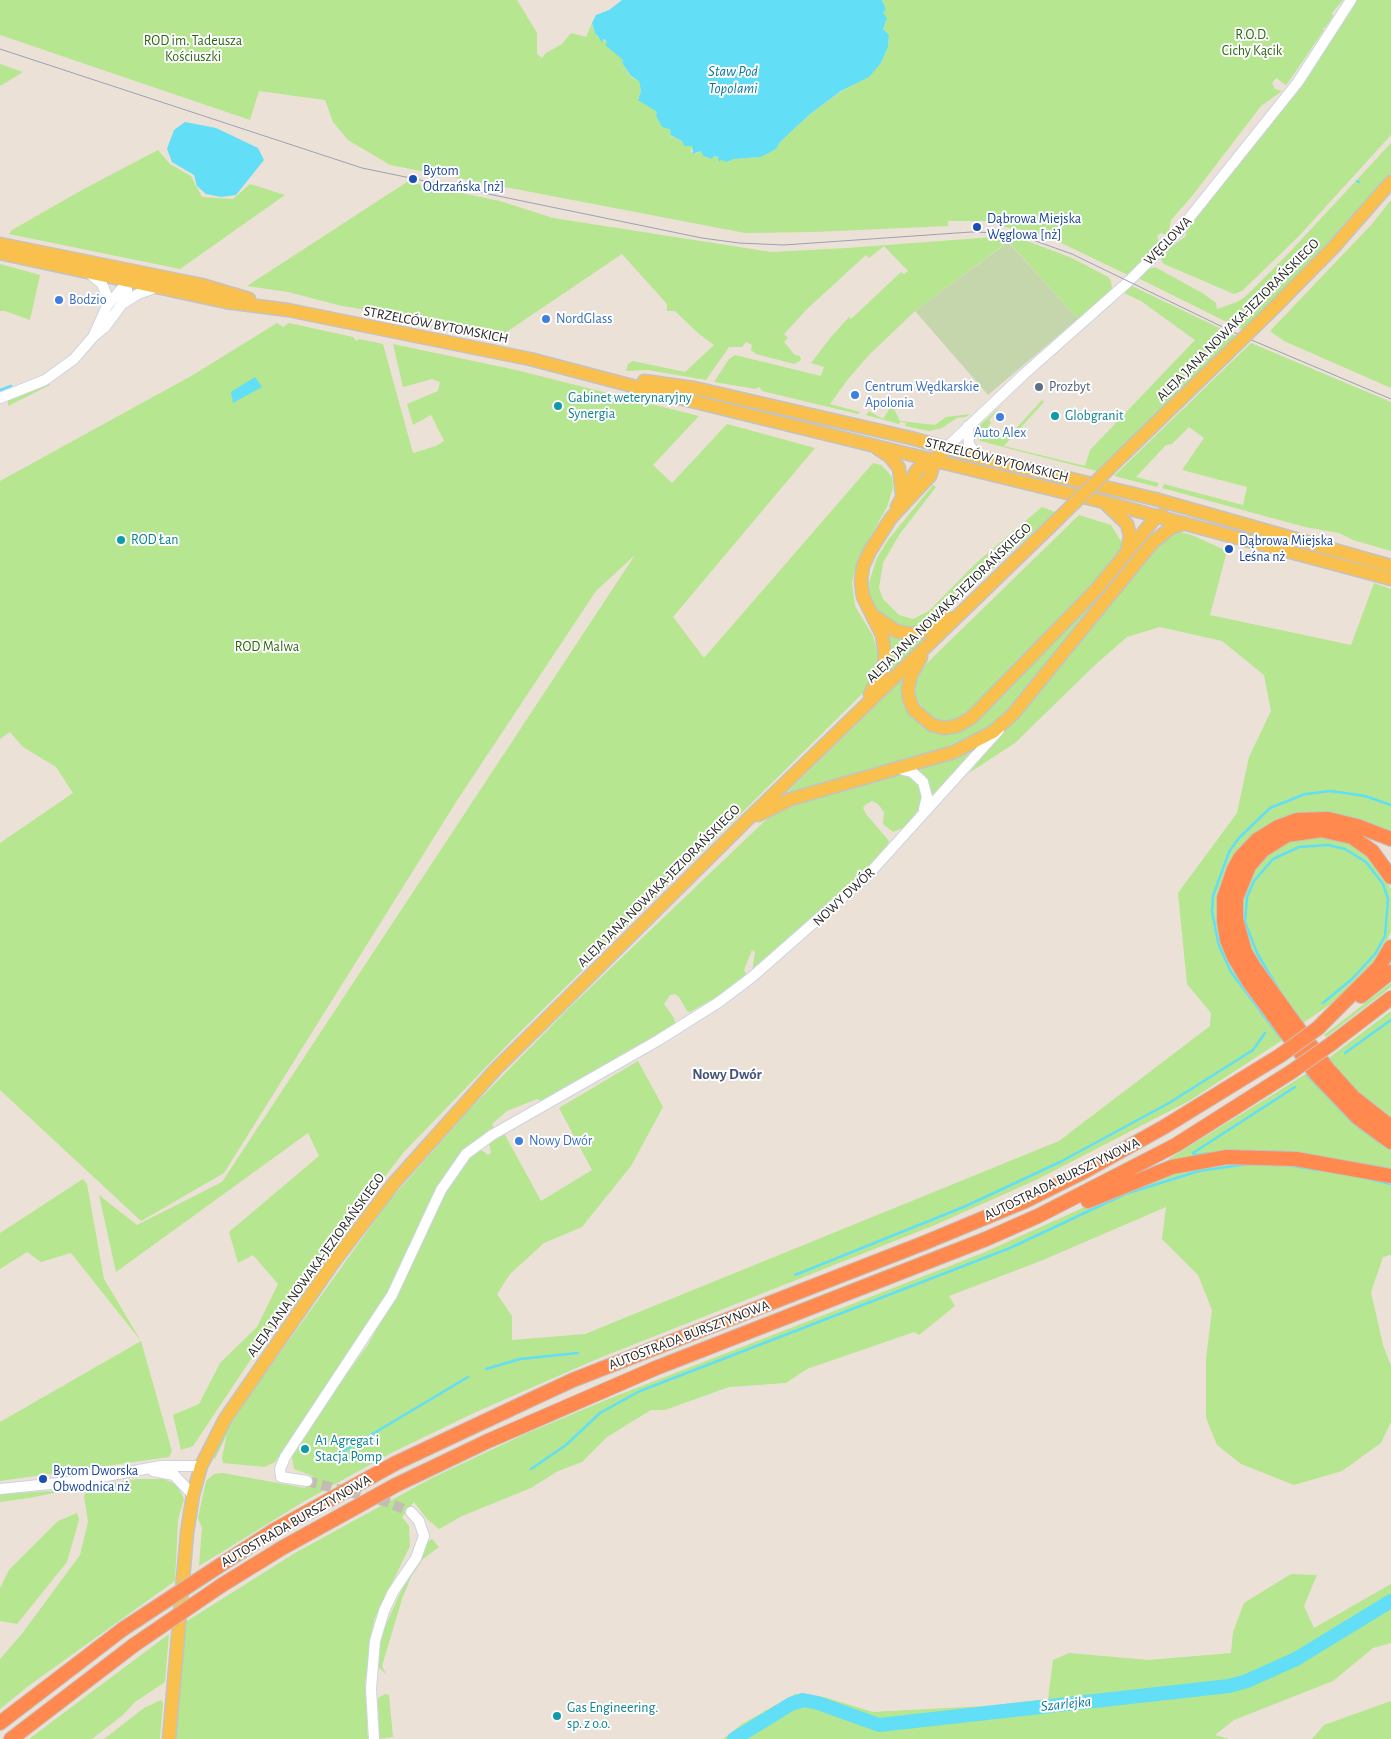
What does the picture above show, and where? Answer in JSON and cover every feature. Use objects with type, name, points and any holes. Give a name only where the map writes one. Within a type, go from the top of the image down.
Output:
[{"type":"highway","points":[[1391,839],[1357,826],[1328,819],[1297,820],[1273,830],[1250,847],[1234,869],[1226,888],[1224,921],[1227,940],[1234,957],[1249,982],[1316,1074],[1357,1118],[1391,1142]]},
{"type":"highway","points":[[1391,877],[1372,851],[1352,837],[1321,830],[1287,836],[1263,850],[1249,866],[1236,898],[1236,919],[1245,952],[1321,1061],[1353,1097],[1391,1127]]},
{"type":"highway","points":[[1318,1028],[1379,967],[1391,947]]},
{"type":"highway","name":"AUTOSTRADA BURSZTYNOWA","points":[[0,1723],[123,1629],[274,1531],[396,1463],[573,1380],[924,1243],[1025,1200],[1084,1171],[1164,1128],[1281,1055],[1391,972]]},
{"type":"highway","name":"AUTOSTRADA BURSZTYNOWA","points":[[11,1739],[134,1645],[222,1585],[282,1548],[380,1494],[488,1441],[656,1368],[986,1239],[1038,1216],[1176,1145],[1291,1072],[1391,998]]},
{"type":"highway","points":[[1038,1216],[1062,1213],[1154,1173],[1189,1163],[1228,1157],[1296,1159],[1391,1176]]},
{"type":"main road","name":"ALEJA JANA NOWAKA-JEZIORAŃSKIEGO","points":[[169,1739],[187,1533],[193,1494],[202,1466],[217,1432],[246,1387],[338,1256],[415,1158],[496,1068],[746,821],[1270,312],[1333,248],[1391,182]]},
{"type":"main road","name":"STRZELCÓW BYTOMSKICH","points":[[0,244],[118,268],[159,282]]},
{"type":"main road","name":"STRZELCÓW BYTOMSKICH","points":[[0,253],[127,282],[159,282],[227,291],[270,307],[459,344],[595,374],[667,395],[1104,502],[1391,579]]},
{"type":"main road","name":"STRZELCÓW BYTOMSKICH","points":[[595,374],[694,388],[911,438],[979,457],[1194,510],[1391,566]]},
{"type":"main road","points":[[868,443],[896,464],[902,481],[902,494]]},
{"type":"main road","points":[[892,518],[902,494],[916,471],[921,466],[935,460],[946,448]]},
{"type":"main road","points":[[930,476],[935,460]]},
{"type":"main road","points":[[849,721],[878,682],[883,670],[885,654],[882,635],[863,597],[861,575],[866,558],[892,518],[930,476],[939,472],[970,470]]},
{"type":"main road","points":[[1141,496],[1152,506],[1156,517],[1153,542]]},
{"type":"main road","points":[[1104,502],[1126,524],[1130,536],[1127,553]]},
{"type":"main road","points":[[932,640],[910,675],[909,699],[914,710],[932,725],[944,728],[957,726],[971,718],[989,701],[1095,590],[1156,517],[1179,511],[1194,510]]},
{"type":"main road","points":[[746,821],[791,800],[899,769],[971,745],[1006,721],[1153,542],[1172,526],[1184,524]]},
{"type":"main road","points":[[871,614],[896,631],[911,634],[939,624],[965,608]]},
{"type":"street","name":"WĘGLOWA","points":[[946,448],[1113,296],[1183,227],[1303,75],[1351,0]]},
{"type":"street","points":[[0,398],[29,387],[56,373],[74,359],[93,337],[105,328],[122,304],[127,290],[127,282],[118,268]]},
{"type":"street","points":[[90,274],[102,284],[107,296],[108,306]]},
{"type":"street","points":[[93,337],[108,306],[127,282]]},
{"type":"street","points":[[122,304],[159,282]]},
{"type":"street","points":[[968,426],[969,445],[979,457]]},
{"type":"street","name":"NOWY DWÓR","points":[[307,1481],[281,1477],[280,1469],[285,1457],[392,1295],[440,1190],[466,1154],[492,1135],[623,1062],[734,991],[792,944],[867,876],[922,813],[972,762],[1006,721]]},
{"type":"street","points":[[899,769],[915,774],[925,786],[927,803],[922,813]]},
{"type":"street","points":[[0,1489],[79,1481],[139,1469],[180,1464],[202,1466]]},
{"type":"street","points":[[139,1469],[161,1471],[174,1475],[193,1494]]},
{"type":"street","points":[[374,1739],[371,1689],[375,1641],[384,1611],[393,1592],[416,1558],[424,1536],[420,1520],[411,1512]]},
{"type":"green space","points":[[0,0],[517,0],[537,33],[537,54],[542,58],[546,53],[562,44],[571,33],[586,37],[592,23],[598,38],[608,42],[623,60],[622,63],[631,77],[639,81],[641,91],[638,99],[658,112],[656,116],[662,127],[671,130],[670,136],[682,141],[684,146],[692,146],[691,152],[696,154],[701,151],[703,156],[712,159],[714,156],[728,162],[732,159],[761,157],[776,149],[780,142],[810,114],[839,93],[869,76],[881,63],[888,47],[889,38],[883,28],[886,21],[883,13],[886,10],[882,0],[1343,0],[1332,13],[1333,16],[1325,28],[1322,28],[1324,30],[1287,84],[1276,78],[1272,83],[1275,89],[1282,91],[1261,106],[1193,195],[1171,220],[1168,235],[1161,233],[1157,236],[1159,241],[1130,276],[1051,238],[1028,231],[999,226],[1000,221],[948,221],[948,226],[745,233],[390,165],[348,140],[333,122],[325,100],[259,91],[250,120],[0,35]]},
{"type":"green space","points":[[1355,0],[1391,0],[1391,135],[1299,236],[1242,291],[1234,294],[1164,264],[1161,260],[1163,253],[1186,236],[1186,229]]},
{"type":"green space","points":[[0,64],[23,72],[0,86]]},
{"type":"green space","points":[[1391,143],[1391,174],[1307,267],[1243,330],[1138,278],[1146,270],[1155,267],[1204,294],[1216,303],[1217,309],[1237,302],[1245,297],[1287,255]]},
{"type":"green space","points":[[158,150],[170,164],[191,176],[202,197],[233,199],[250,184],[285,195],[180,269],[9,234],[12,230],[82,190]]},
{"type":"green space","points":[[407,182],[500,201],[553,218],[771,252],[994,237],[1002,238],[1006,243],[915,311],[869,355],[848,379],[830,404],[860,412],[858,414],[762,391],[759,387],[756,389],[714,382],[729,359],[735,355],[821,376],[824,367],[811,363],[831,337],[849,317],[851,319],[901,272],[904,274],[908,271],[884,246],[869,258],[866,255],[807,309],[784,334],[788,338],[784,342],[795,355],[800,356],[801,360],[794,364],[756,354],[751,350],[752,345],[746,342],[742,347],[729,347],[706,380],[648,370],[626,371],[628,364],[633,361],[685,372],[714,345],[699,334],[675,311],[667,311],[667,304],[622,254],[505,333],[491,329],[489,333],[427,320],[342,306],[288,292],[247,286]]},
{"type":"green space","points":[[1391,200],[1391,388],[1284,341],[1270,331],[1372,224]]},
{"type":"green space","points":[[1005,238],[1027,241],[1072,258],[1108,277],[1111,281],[1112,289],[1078,319]]},
{"type":"green space","points":[[1008,242],[1078,319],[988,395],[915,311]]},
{"type":"green space","points":[[0,264],[40,275],[30,320],[0,311]]},
{"type":"green space","points":[[1130,285],[1236,336],[1097,471],[980,441],[976,429],[1003,404],[989,420],[991,423],[988,426],[1002,438],[1008,434],[1010,435],[1042,400],[1044,402],[1004,446],[1085,466],[1090,450],[1195,340],[1141,301],[1124,293]]},
{"type":"green space","name":"ROD Malwa","points":[[277,323],[283,327],[289,323],[353,337],[356,341],[359,339],[383,344],[413,453],[436,446],[444,441],[431,415],[413,425],[407,404],[438,391],[440,382],[432,379],[403,387],[393,344],[516,370],[699,416],[653,465],[672,483],[727,424],[815,448],[673,617],[704,658],[873,463],[881,465],[892,477],[893,488],[887,507],[858,559],[852,582],[855,606],[873,636],[878,655],[871,685],[513,1039],[403,1153],[291,1299],[193,1446],[181,1450],[173,1415],[199,1404],[220,1363],[257,1327],[278,1284],[253,1255],[238,1263],[229,1232],[319,1156],[308,1133],[116,1272],[99,1195],[137,1225],[222,1182],[635,555],[596,591],[458,799],[224,1173],[141,1221],[0,1090],[0,843],[73,793],[56,767],[23,747],[10,732],[0,739],[0,481],[193,375]]},
{"type":"green space","points":[[1251,343],[1391,402],[1391,551],[1353,540],[1339,533],[1305,527],[1162,488],[1164,484],[1243,505],[1247,487],[1182,470],[1204,438],[1189,427],[1172,444],[1166,445],[1136,477],[1159,483],[1157,487],[1114,476]]},
{"type":"green space","points":[[49,383],[50,385],[8,406],[8,400]]},
{"type":"green space","points":[[892,405],[900,421],[935,425],[946,417],[970,414],[966,417],[957,418],[942,428],[929,431],[905,426],[906,423],[900,422],[899,424],[866,415],[869,411],[883,419]]},
{"type":"green space","points":[[933,485],[936,487],[899,535],[883,563],[879,588],[883,599],[899,615],[913,619],[929,611],[976,563],[1042,507],[1055,512],[933,624],[914,631],[899,628],[885,620],[875,609],[870,596],[869,582],[877,558],[888,540]]},
{"type":"green space","points":[[1079,515],[1111,525],[1124,546],[1119,557],[973,710],[960,719],[945,721],[932,718],[923,710],[916,697],[916,683],[923,667]]},
{"type":"green space","points":[[1180,532],[1192,535],[1227,551],[1210,615],[1351,645],[1374,583],[1391,589],[1391,834],[1286,819],[1219,916],[1284,1039],[1189,1101],[1036,1180],[935,1225],[597,1359],[476,1412],[391,1453],[303,1502],[199,1566],[202,1528],[198,1518],[206,1481],[214,1474],[223,1473],[305,1488],[313,1476],[294,1469],[291,1452],[369,1343],[411,1266],[453,1178],[474,1152],[480,1149],[488,1155],[491,1153],[489,1142],[504,1133],[541,1201],[592,1170],[559,1108],[638,1061],[663,1107],[631,1166],[582,1227],[544,1243],[510,1274],[497,1294],[512,1316],[512,1340],[585,1334],[1059,1141],[1210,1026],[1211,1013],[1187,984],[1178,893],[1237,813],[1249,757],[1271,711],[1264,675],[1222,641],[1160,627],[1127,637],[1095,665],[1015,743],[969,773],[1156,547],[1175,533]]},
{"type":"green space","points":[[1093,597],[1098,602],[996,724],[957,746],[786,796],[785,794],[904,678],[904,695],[949,731]]},
{"type":"green space","points":[[884,629],[933,635],[885,682]]},
{"type":"green space","points":[[981,747],[935,795],[931,793],[928,783],[914,770],[968,753]]},
{"type":"green space","points":[[898,773],[909,774],[922,787],[921,806],[905,827],[893,832],[883,824],[884,812],[878,804],[872,801],[865,805],[863,808],[866,814],[889,841],[886,848],[864,874],[752,972],[755,952],[752,950],[744,970],[747,976],[732,988],[690,1012],[687,1011],[679,997],[675,994],[670,995],[664,1004],[674,1018],[675,1023],[671,1027],[542,1102],[537,1099],[507,1111],[492,1124],[495,1129],[458,1157],[448,1171],[390,1293],[275,1462],[265,1467],[223,1463],[222,1458],[227,1434],[215,1459],[213,1456],[224,1434],[257,1385],[389,1201],[470,1109],[570,1007],[770,816],[804,802]]},
{"type":"green space","points":[[1321,836],[1345,841],[1370,856],[1391,889],[1391,932],[1378,960],[1341,997],[1300,1025],[1248,947],[1241,927],[1242,896],[1256,865],[1269,853],[1294,839]]},
{"type":"green space","points":[[1391,983],[1391,987],[1326,1037],[1324,1035]]},
{"type":"green space","points":[[1391,1011],[1391,1123],[1382,1117],[1326,1060]]},
{"type":"green space","points":[[1309,1072],[1391,1146],[1391,1173],[1334,1162],[1172,1163],[1169,1159]]},
{"type":"green space","points":[[1276,1162],[1391,1181],[1391,1255],[1383,1257],[1371,1292],[1383,1345],[1391,1366],[1391,1422],[1381,1443],[1342,1471],[1294,1485],[1241,1464],[1217,1445],[1206,1418],[1206,1359],[1212,1310],[1198,1275],[1162,1239],[1166,1207],[1043,1260],[949,1296],[955,1306],[919,1335],[914,1332],[807,1369],[786,1383],[729,1387],[665,1410],[651,1410],[607,1437],[582,1462],[558,1471],[531,1488],[462,1516],[439,1529],[427,1519],[414,1502],[402,1517],[409,1526],[410,1546],[374,1620],[365,1683],[368,1739],[176,1739],[184,1623],[295,1553],[432,1478],[525,1434],[611,1398],[983,1253],[1140,1182],[1207,1164]]},
{"type":"green space","points":[[83,1179],[87,1184],[104,1279],[141,1341],[71,1253],[41,1262],[27,1252],[0,1269],[0,1233]]},
{"type":"green space","points":[[141,1341],[172,1451],[169,1457],[0,1481],[0,1422]]},
{"type":"green space","points":[[136,1479],[164,1479],[177,1485],[184,1499],[178,1520],[175,1581],[27,1687],[0,1709],[0,1659],[21,1635],[80,1555],[88,1522],[84,1496],[88,1488]]},
{"type":"green space","points":[[69,1490],[29,1498],[0,1502],[0,1494]]},
{"type":"green space","points":[[77,1513],[79,1520],[67,1562],[17,1624],[0,1621],[0,1588],[9,1570],[58,1521]]},
{"type":"green space","points":[[432,1539],[439,1547],[423,1559],[411,1577],[402,1599],[382,1666],[386,1674],[377,1666],[377,1653],[381,1635],[403,1587],[424,1554],[427,1542]]},
{"type":"green space","points":[[1291,1574],[1317,1575],[1304,1606],[1314,1628],[1391,1584],[1391,1643],[1373,1648],[1333,1681],[1234,1720],[1215,1735],[1229,1739],[723,1739],[742,1724],[795,1694],[824,1697],[873,1712],[985,1706],[1048,1699],[1053,1660],[1069,1653],[1149,1660],[1231,1653],[1233,1632],[1244,1603]]},
{"type":"green space","points":[[169,1634],[165,1682],[135,1702],[123,1715],[92,1739],[29,1739]]},
{"type":"green space","points":[[385,1694],[389,1695],[393,1737],[379,1739],[378,1698]]},
{"type":"green space","points":[[161,1700],[163,1703],[160,1739],[104,1739],[144,1708]]},
{"type":"green space","points":[[1391,1701],[1391,1739],[1312,1739],[1324,1725]]},
{"type":"water","name":"Staw Pod Topolami","points":[[622,0],[882,0],[886,10],[883,13],[887,18],[883,29],[889,35],[888,47],[881,63],[869,77],[841,91],[810,114],[780,142],[776,149],[761,157],[733,159],[727,162],[721,160],[719,162],[718,157],[714,156],[712,159],[703,156],[701,151],[693,154],[692,146],[684,146],[682,141],[670,135],[671,130],[662,127],[656,116],[657,112],[638,100],[641,91],[639,81],[631,76],[622,63],[623,60],[605,45],[607,42],[604,39],[602,42],[595,33],[592,23],[596,15],[609,10]]},
{"type":"water","points":[[185,122],[216,128],[258,148],[264,160],[236,195],[221,197],[206,194],[197,186],[194,175],[172,162],[167,149],[174,130]]},
{"type":"water","points":[[255,377],[262,387],[233,403],[231,392]]},
{"type":"waterway","points":[[0,390],[11,386]]},
{"type":"waterway","points":[[1280,1037],[1231,972],[1219,946],[1212,912],[1213,896],[1229,852],[1238,839],[1270,808],[1305,794],[1331,791],[1365,796],[1391,805]]},
{"type":"waterway","points":[[1280,992],[1257,953],[1245,922],[1247,897],[1254,881],[1273,859],[1299,847],[1328,845],[1345,849],[1366,862],[1383,884],[1388,899],[1385,936],[1375,954],[1352,979],[1323,1003]]},
{"type":"waterway","points":[[1345,1053],[1391,1020]]},
{"type":"waterway","points":[[795,1275],[966,1206],[1060,1162],[1169,1103],[1253,1050],[1265,1033]]},
{"type":"waterway","points":[[1307,1075],[1352,1122],[1379,1142]]},
{"type":"waterway","points":[[1211,1153],[1195,1155],[1193,1153],[1295,1087]]},
{"type":"waterway","points":[[1246,1151],[1281,1152]]},
{"type":"waterway","points":[[531,1469],[566,1445],[600,1413],[640,1391],[1010,1248],[1125,1194],[1199,1171],[1248,1164]]},
{"type":"waterway","points":[[1288,1165],[1317,1170]]},
{"type":"waterway","points":[[1360,1177],[1391,1184]]},
{"type":"waterway","points":[[486,1369],[520,1359],[578,1353]]},
{"type":"waterway","points":[[321,1459],[339,1454],[468,1377]]},
{"type":"waterway","name":"Szarlejka","points":[[734,1739],[791,1704],[803,1700],[818,1703],[879,1725],[1229,1686],[1247,1681],[1296,1659],[1391,1601]]},
{"type":"tunnel","points":[[307,1481],[387,1502],[411,1512]]},
{"type":"tram line","points":[[0,49],[362,168],[702,238],[739,243],[784,245],[971,232],[1004,233],[1030,239],[1072,254],[1235,333],[1391,399]]},
{"type":"place","name":"Bytom Odrzańska [nż]","points":[[413,179]]},
{"type":"place","name":"Dąbrowa Miejska Węglowa [nż]","points":[[977,227]]},
{"type":"place","name":"Bodzio","points":[[59,300]]},
{"type":"place","name":"NordGlass","points":[[546,319]]},
{"type":"place","name":"Prozbyt","points":[[1039,387]]},
{"type":"place","name":"Centrum Wędkarskie Apolonia","points":[[855,395]]},
{"type":"place","name":"Gabinet weterynaryjny Synergia","points":[[558,406]]},
{"type":"place","name":"Globgranit","points":[[1055,416]]},
{"type":"place","name":"Auto Alex","points":[[1000,417]]},
{"type":"place","name":"ROD Łan","points":[[121,540]]},
{"type":"place","name":"Dąbrowa Miejska Leśna nż","points":[[1229,549]]},
{"type":"place","name":"Nowy Dwór","points":[[519,1141]]},
{"type":"place","name":"A1 Agregat i Stacja Pomp","points":[[305,1449]]},
{"type":"place","name":"Bytom Dworska Obwodnica nż","points":[[43,1479]]},
{"type":"place","name":"Gas Engineering. sp. z o.o.","points":[[557,1716]]},
{"type":"district","name":"Nowy Dwór","points":[[727,1074]]},
{"type":"park label","name":"R.O.D. Cichy Kącik","points":[[1252,43]]},
{"type":"park label","name":"ROD im. Tadeusza Kościuszki","points":[[193,49]]}]
